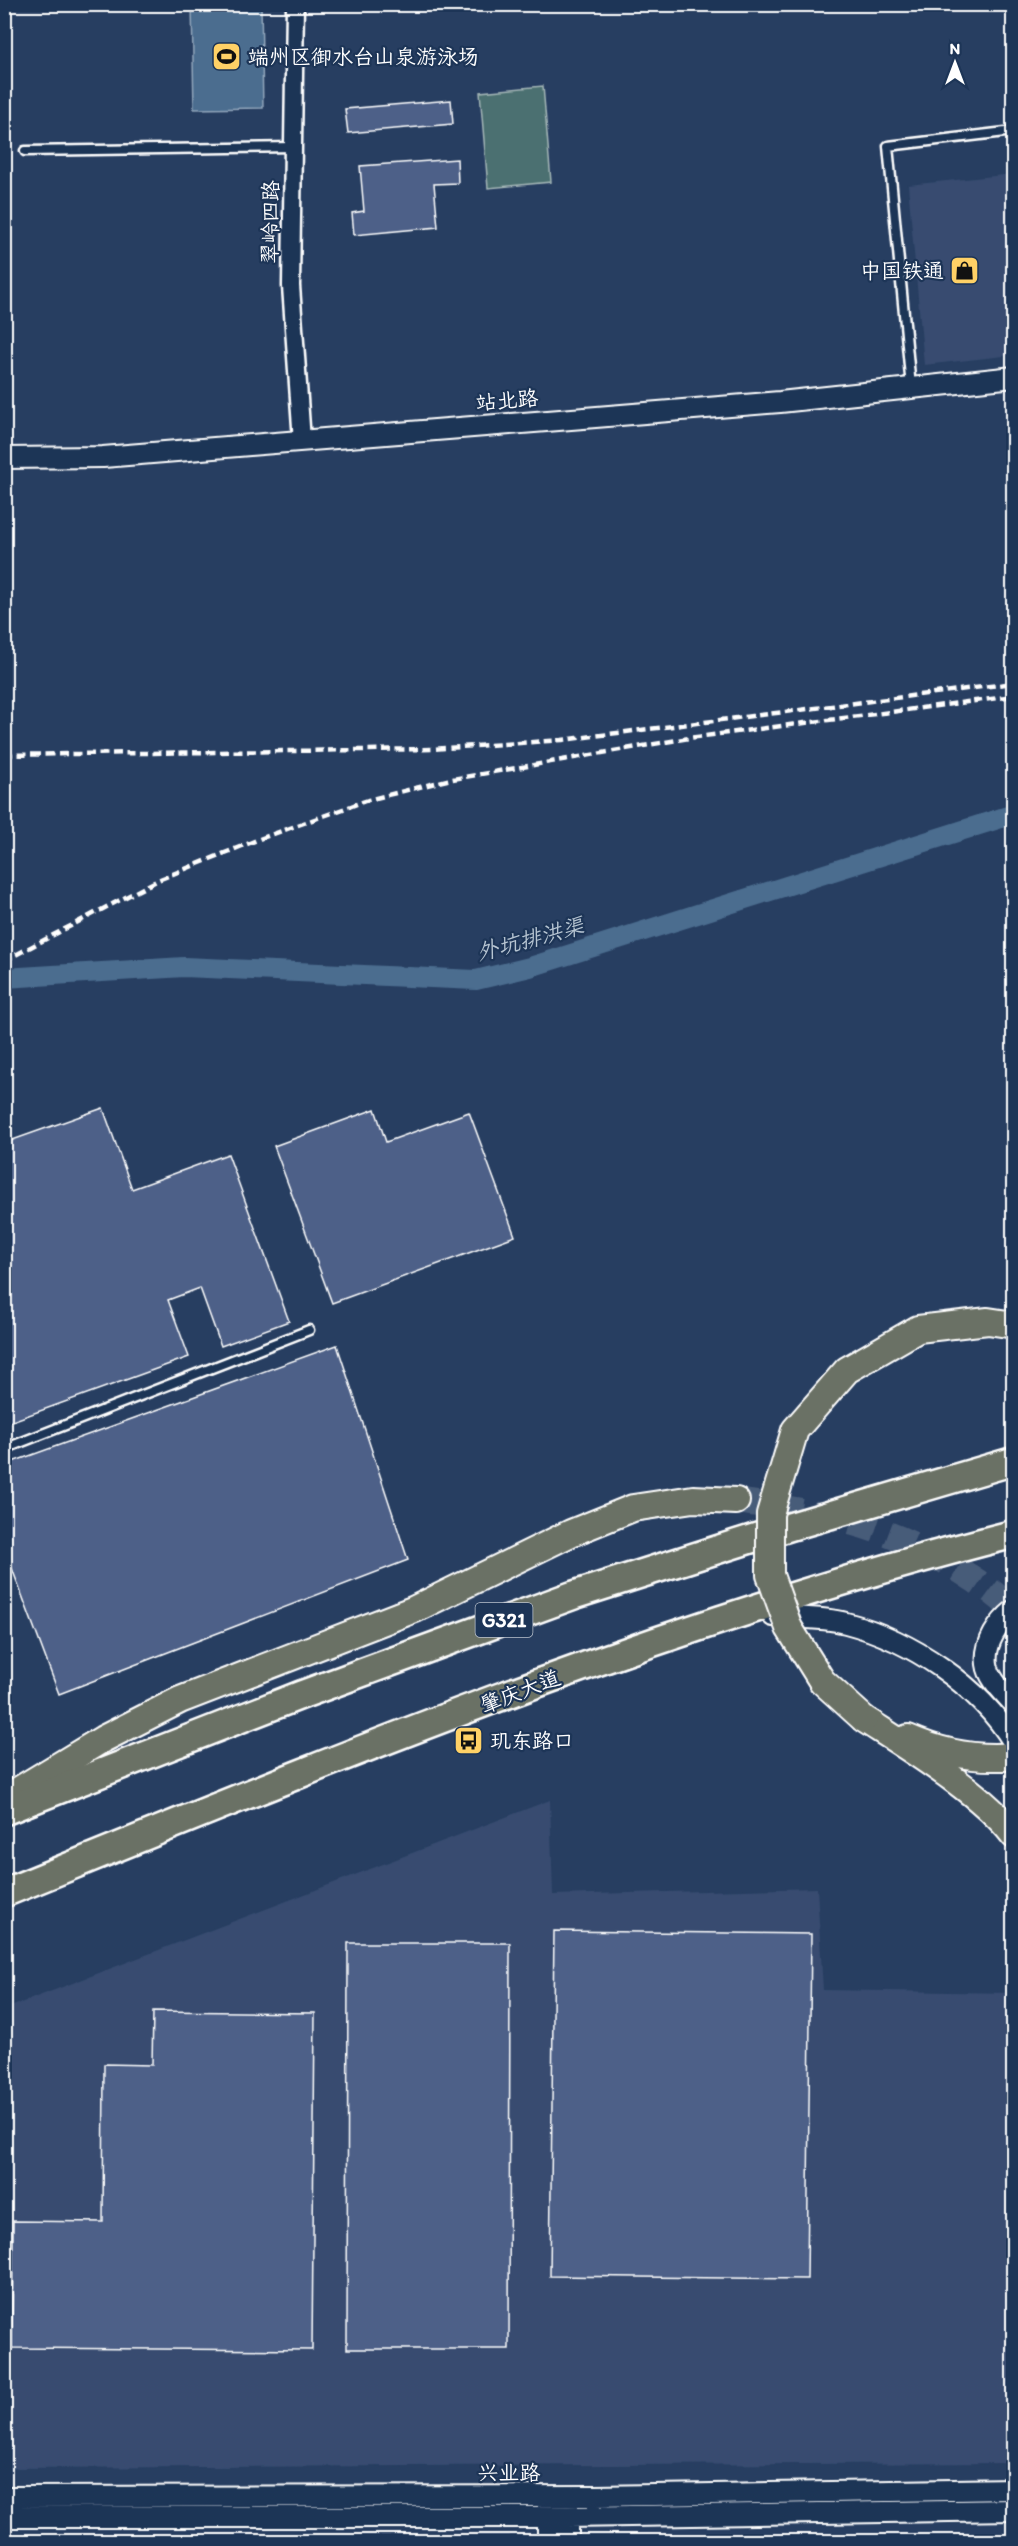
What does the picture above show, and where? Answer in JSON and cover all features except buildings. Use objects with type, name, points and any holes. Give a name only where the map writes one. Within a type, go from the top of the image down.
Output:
[{"type":"highway","name":"G321","points":[[4,1811],[302,1695],[574,1594],[789,1527],[1014,1461]]},
{"type":"highway","name":"肇庆大道","points":[[4,1893],[254,1792],[604,1659],[741,1613],[1014,1534]]},
{"type":"main road","points":[[1014,1325],[988,1321],[918,1329],[847,1370],[795,1430],[770,1514],[770,1575],[789,1628],[822,1681],[864,1719],[919,1755],[991,1810],[1014,1835]]},
{"type":"main road","points":[[4,1799],[104,1739],[180,1700],[415,1609],[571,1533],[633,1508],[693,1498],[736,1501]]},
{"type":"main road","points":[[864,1719],[926,1746],[985,1759],[1014,1756]]},
{"type":"street","name":"翠岭四路","points":[[295,4],[291,286],[302,441]]},
{"type":"street","name":"站北路","points":[[4,458],[103,457],[780,402],[1014,377]]},
{"type":"street","points":[[1014,1610],[992,1634],[987,1664],[996,1684],[1014,1704]]},
{"type":"street","points":[[741,1613],[845,1623],[910,1647],[970,1691],[1005,1728],[1014,1743]]},
{"type":"street","name":"兴业路","points":[[4,2497],[558,2496],[1014,2489]]},
{"type":"street","points":[[548,2541],[558,2517],[558,2496]]},
{"type":"street","points":[[4,2517],[558,2517],[1014,2510]]},
{"type":"street","points":[[558,2517],[568,2541]]},
{"type":"lane","points":[[910,388],[888,146],[1014,131]]},
{"type":"lane","points":[[25,151],[293,147]]},
{"type":"lane","points":[[4,1449],[309,1330]]},
{"type":"shaded area","name":"端州区御水台山泉游泳场","points":[[192,5],[261,5],[263,108],[194,109]]},
{"type":"shaded area","name":"中国铁通","points":[[1013,174],[1013,355],[924,365],[908,185]]},
{"type":"shaded area","points":[[550,1800],[553,1895],[817,1888],[823,1990],[1013,1993],[1013,2463],[5,2468],[5,2009]]},
{"type":"shaded area","points":[[510,2535],[510,2542],[204,2541],[204,2538]]},
{"type":"green space","points":[[543,86],[551,182],[488,188],[480,92]]},
{"type":"waterway","name":"外坑排洪渠","points":[[4,978],[184,967],[476,980],[530,967],[1014,814]]},
{"type":"tunnel","points":[[736,1501],[828,1517],[856,1524],[912,1544],[967,1575],[992,1592],[1014,1612]]},
{"type":"railway","points":[[4,755],[432,749],[562,740],[1014,683]]},
{"type":"railway","points":[[4,961],[158,880],[262,838],[368,800],[447,780],[689,738],[1014,696]]},
{"type":"place","name":"端州区御水台山泉游泳场","points":[[227,56]]},
{"type":"place","name":"中国铁通","points":[[965,270]]},
{"type":"place","name":"玑东路口","points":[[469,1740]]}]
